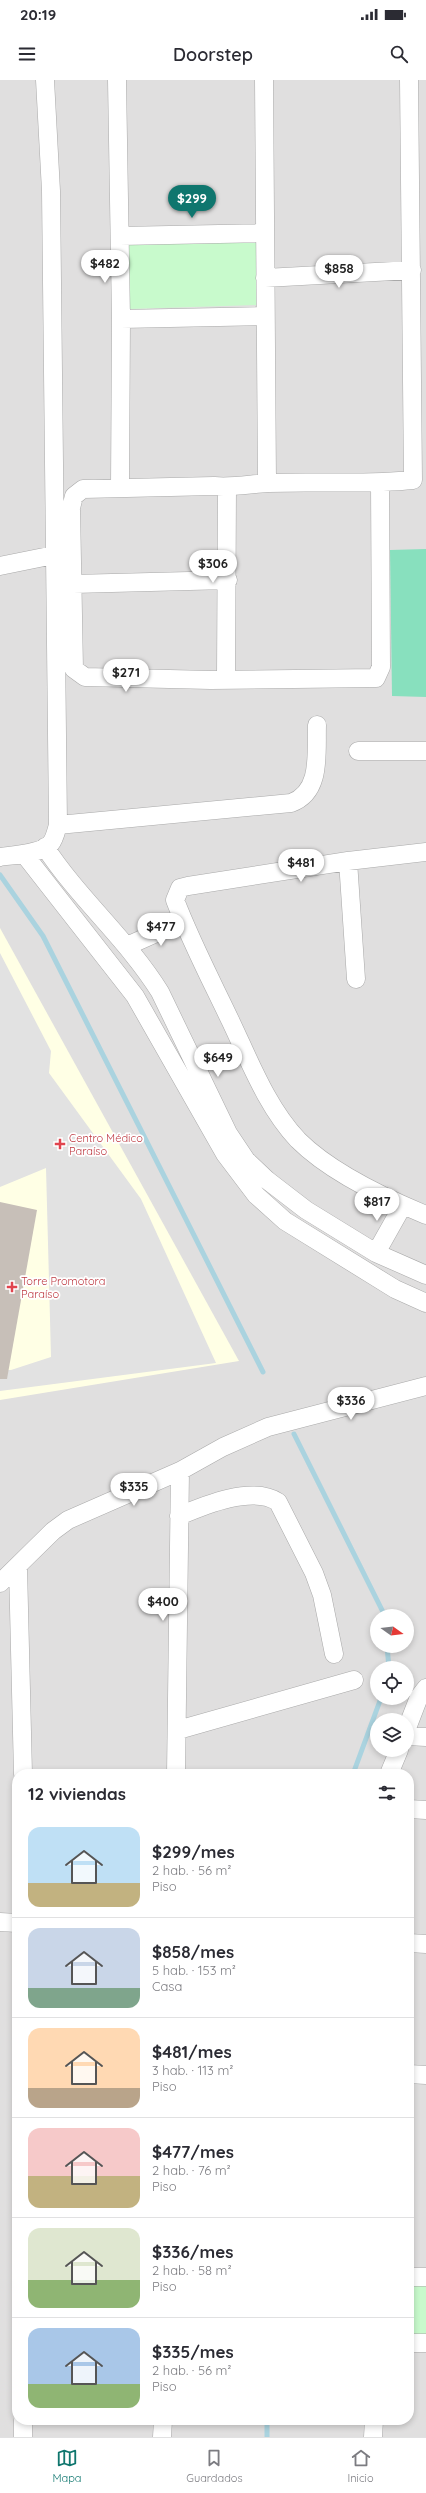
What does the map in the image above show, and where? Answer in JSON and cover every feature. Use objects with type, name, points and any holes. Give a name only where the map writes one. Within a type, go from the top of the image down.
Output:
[{"type":"street","points":[[0,857],[24,854],[51,844],[58,825],[50,191],[45,80]]},
{"type":"street","points":[[117,80],[121,319],[120,487]]},
{"type":"street","points":[[264,80],[264,233],[268,483]]},
{"type":"street","points":[[380,483],[381,667],[379,673],[370,680],[85,677],[74,669],[72,655],[73,584],[71,508],[74,496],[83,489],[214,486],[227,488],[268,483],[380,483],[419,480],[417,271],[409,80]]},
{"type":"street","points":[[120,236],[264,233]]},
{"type":"street","points":[[265,278],[417,271]]},
{"type":"street","points":[[121,319],[265,316]]},
{"type":"street","points":[[226,678],[228,580],[227,488]]},
{"type":"street","points":[[0,566],[54,555]]},
{"type":"street","points":[[73,584],[228,580]]},
{"type":"street","points":[[58,825],[291,804],[302,799],[309,792],[314,777],[317,725]]},
{"type":"street","points":[[358,751],[426,751]]},
{"type":"street","points":[[45,847],[70,883],[127,946],[160,992],[228,1133],[246,1160],[268,1180],[306,1210],[376,1253],[426,1275]]},
{"type":"street","points":[[426,852],[348,861],[180,888],[175,900],[183,921],[264,1091],[298,1140],[319,1157],[403,1206],[426,1215]]},
{"type":"street","points":[[24,854],[135,996],[225,1154],[256,1195],[285,1221],[395,1289],[426,1303]]},
{"type":"street","points":[[348,861],[356,979]]},
{"type":"street","points":[[127,946],[183,921]]},
{"type":"street","points":[[376,1253],[403,1206]]},
{"type":"street","points":[[0,1583],[18,1567],[39,1544],[68,1520],[180,1471],[223,1447],[268,1428],[426,1386]]},
{"type":"street","points":[[176,1769],[178,1730],[178,1516],[180,1471]]},
{"type":"street","points":[[178,1516],[245,1495],[270,1496],[278,1502],[314,1573],[322,1595],[334,1654]]},
{"type":"street","points":[[18,1567],[23,1769]]},
{"type":"street","points":[[178,1730],[354,1680]]},
{"type":"street","points":[[413,1713],[419,1697],[426,1688]]},
{"type":"street","points":[[414,1736],[426,1737]]},
{"type":"street","points":[[391,1769],[396,1757]]},
{"type":"street","points":[[414,1809],[426,1810]]},
{"type":"street","points":[[0,1922],[12,1923]]},
{"type":"street","points":[[414,1943],[426,1944]]},
{"type":"street","points":[[414,2074],[426,2075]]},
{"type":"street","points":[[414,2277],[426,2277]]},
{"type":"street","points":[[414,2343],[426,2343]]},
{"type":"street","points":[[23,2425],[23,2437]]},
{"type":"street","points":[[162,2437],[163,2425]]},
{"type":"street","points":[[373,2437],[374,2425]]},
{"type":"shaded area","points":[[0,80],[426,80],[426,2437],[0,2437]]},
{"type":"shaded area","name":"Centro Médico Paraíso","points":[[0,928],[239,1361],[0,1400]]},
{"type":"shaded area","name":"Centro Médico Paraíso","points":[[0,953],[51,1051],[49,1073],[141,1199],[216,1363],[0,1391],[0,1370],[11,1370],[51,1357],[46,1168],[0,1187]]},
{"type":"green space","points":[[257,241],[259,305],[129,309],[129,243]]},
{"type":"green space","points":[[426,549],[426,697],[392,696],[390,550]]},
{"type":"green space","points":[[414,2285],[426,2286],[426,2335],[414,2334]]},
{"type":"building","name":"Torre Promotora Paraíso","points":[[0,1202],[37,1210],[7,1379],[0,1379]]},
{"type":"waterway","points":[[0,875],[43,936],[263,1372]]},
{"type":"waterway","points":[[294,1434],[382,1609]]},
{"type":"waterway","points":[[388,1653],[388,1661]]},
{"type":"waterway","points":[[355,1769],[378,1705]]},
{"type":"waterway","points":[[267,2425],[267,2437]]},
{"type":"place","name":"Centro Médico Paraíso","points":[[60,1144]]},
{"type":"place","name":"Torre Promotora Paraíso","points":[[12,1287]]}]
